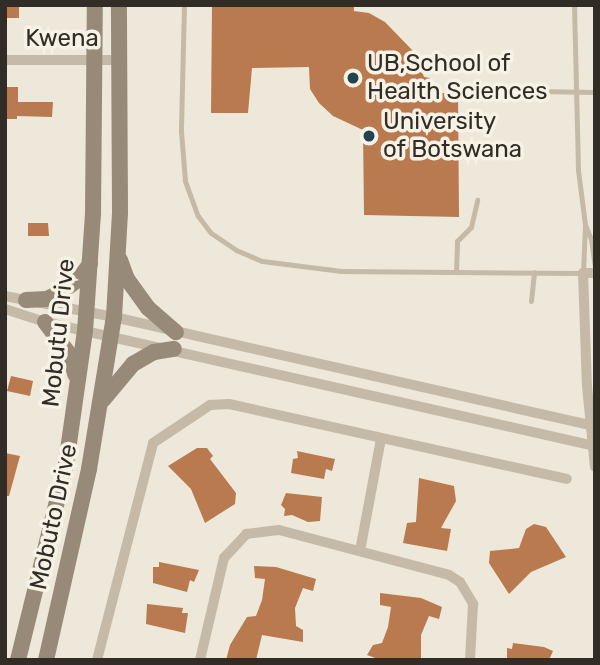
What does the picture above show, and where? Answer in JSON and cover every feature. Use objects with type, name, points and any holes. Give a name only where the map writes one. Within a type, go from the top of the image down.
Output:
[{"type":"main road","name":"Mobutu Drive","points":[[18,660],[66,464],[85,331],[90,264],[94,5]]},
{"type":"main road","name":"Mobuto Drive","points":[[46,660],[89,469],[114,317],[118,255],[119,5]]},
{"type":"main road","points":[[118,255],[127,279],[148,309],[176,332]]},
{"type":"main road","points":[[26,300],[47,299],[78,280],[90,264]]},
{"type":"main road","points":[[45,322],[70,355],[76,391]]},
{"type":"main road","points":[[100,404],[133,364],[154,352],[174,349]]},
{"type":"street","name":"Kwena","points":[[5,60],[119,60]]},
{"type":"street","points":[[589,273],[595,467]]},
{"type":"street","points":[[5,296],[87,311],[592,426]]},
{"type":"street","points":[[5,309],[45,322],[174,349],[593,446]]},
{"type":"street","points":[[97,660],[155,441],[210,405],[222,403],[567,479]]},
{"type":"street","points":[[360,551],[381,439]]},
{"type":"street","points":[[200,660],[224,558],[246,534],[279,530],[449,575],[460,582],[473,604],[470,660]]},
{"type":"lane","points":[[184,5],[182,163],[187,190],[198,216],[211,233],[236,250],[261,261],[341,271],[589,273],[578,170],[574,5]]},
{"type":"lane","points":[[469,90],[595,92]]},
{"type":"lane","points":[[456,272],[457,241],[471,227],[477,200]]},
{"type":"lane","points":[[585,225],[595,266]]},
{"type":"lane","points":[[340,280],[341,271]]},
{"type":"lane","points":[[531,301],[534,272]]},
{"type":"building","points":[[5,5],[19,5],[19,18],[5,18]]},
{"type":"building","points":[[212,5],[354,5],[354,11],[369,13],[385,22],[414,52],[424,77],[430,78],[431,93],[458,93],[459,217],[364,215],[363,130],[333,116],[319,103],[310,89],[309,67],[252,68],[248,113],[211,113]]},
{"type":"building","points":[[5,87],[18,87],[18,102],[53,102],[52,117],[17,116],[17,119],[5,119]]},
{"type":"building","points":[[28,223],[48,223],[49,236],[28,236]]},
{"type":"building","points":[[11,376],[33,381],[30,396],[7,391]]},
{"type":"building","points":[[197,448],[207,448],[213,456],[210,459],[236,493],[235,504],[205,523],[191,489],[168,466]]},
{"type":"building","points":[[297,451],[335,459],[332,471],[326,469],[324,479],[291,473],[293,459],[298,458]]},
{"type":"building","points":[[5,453],[20,456],[9,496],[5,496]]},
{"type":"building","points":[[419,478],[454,486],[456,501],[441,528],[451,529],[447,551],[403,543],[407,523],[416,522]]},
{"type":"building","points":[[286,493],[322,497],[320,521],[308,522],[292,515],[284,516],[285,509],[281,505]]},
{"type":"building","points":[[534,524],[546,527],[566,557],[531,572],[509,594],[489,563],[490,551],[519,548],[526,529]]},
{"type":"building","points":[[159,562],[199,570],[194,582],[190,580],[187,592],[153,583],[153,567],[159,567]]},
{"type":"building","points":[[254,566],[276,567],[316,579],[313,591],[303,588],[295,608],[296,626],[303,630],[303,642],[262,635],[256,660],[226,660],[230,645],[247,617],[256,616],[262,600],[265,579],[255,578]]},
{"type":"building","points":[[380,593],[421,598],[442,607],[439,619],[429,616],[421,635],[421,660],[381,660],[367,655],[373,645],[382,643],[388,627],[391,607],[380,605]]},
{"type":"building","points":[[147,604],[183,608],[182,613],[188,613],[185,633],[146,624]]},
{"type":"building","points":[[513,643],[544,647],[553,651],[549,660],[507,660],[507,648],[512,649]]},
{"type":"place","name":"UB,School of Health Sciences","points":[[353,78]]},
{"type":"place","name":"University of Botswana","points":[[369,136]]}]
